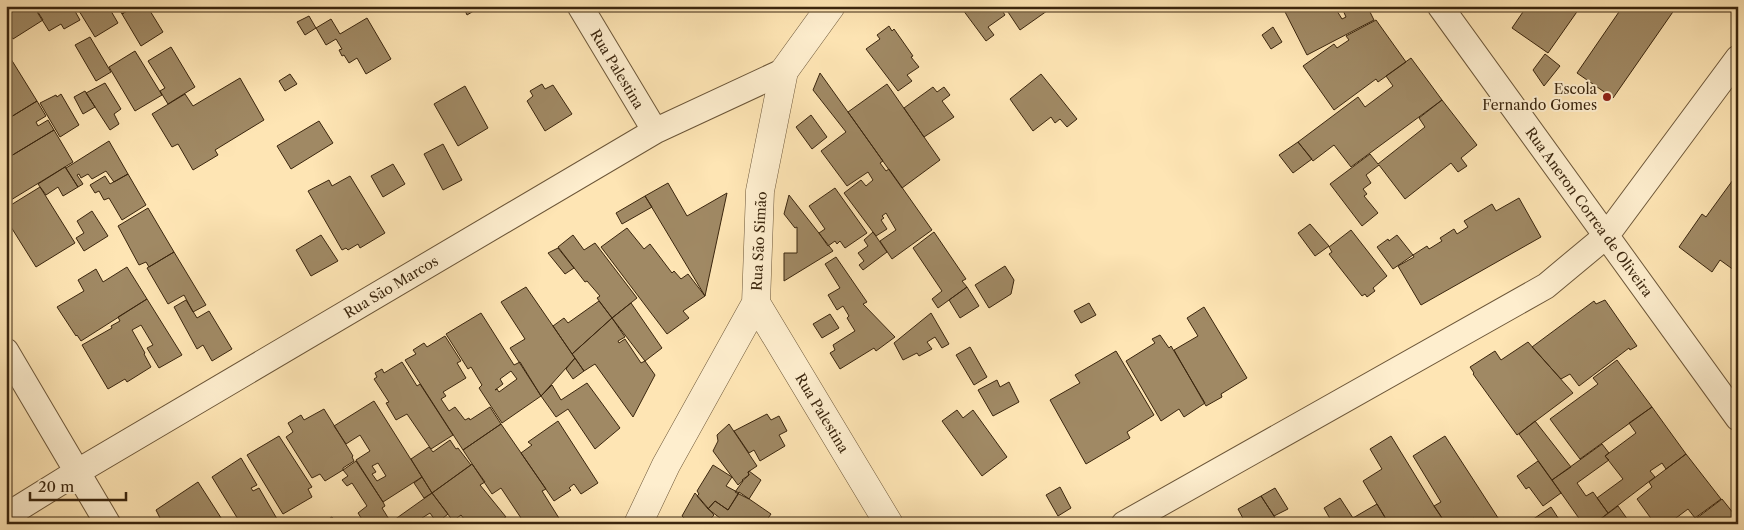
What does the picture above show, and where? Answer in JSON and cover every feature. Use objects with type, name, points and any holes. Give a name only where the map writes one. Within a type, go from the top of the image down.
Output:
[{"type":"street","name":"Rua Palestina","points":[[580,6],[655,131]]},
{"type":"street","name":"Rua São Simão","points":[[638,524],[666,465],[756,303],[760,191],[784,71],[831,6]]},
{"type":"street","name":"Rua Aneron Correa de Oliveira","points":[[1440,6],[1738,418]]},
{"type":"street","points":[[1124,524],[1546,286],[1606,236],[1738,58]]},
{"type":"street","name":"Rua São Marcos","points":[[6,516],[77,472],[655,131],[784,71]]},
{"type":"street","name":"Rua Palestina","points":[[756,303],[889,524]]},
{"type":"street","points":[[6,351],[108,524]]},
{"type":"building","points":[[6,6],[34,6],[43,20],[13,39],[6,29]]},
{"type":"building","points":[[72,6],[80,20],[64,29],[61,24],[49,31],[34,7]]},
{"type":"building","points":[[76,6],[108,6],[118,23],[95,37]]},
{"type":"building","points":[[117,6],[135,6],[122,14]]},
{"type":"building","points":[[135,6],[147,6],[163,32],[141,46],[122,14]]},
{"type":"building","points":[[312,6],[323,6],[315,11]]},
{"type":"building","points":[[463,6],[482,6],[467,15]]},
{"type":"building","points":[[960,6],[999,6],[1005,15],[988,27],[994,35],[986,41]]},
{"type":"building","points":[[1004,6],[1054,6],[1020,30]]},
{"type":"building","points":[[1282,6],[1334,6],[1342,19],[1346,17],[1342,8],[1345,6],[1367,6],[1374,20],[1307,55]]},
{"type":"building","points":[[1527,6],[1581,6],[1548,53],[1512,28]]},
{"type":"building","points":[[1623,6],[1677,6],[1613,98],[1577,73]]},
{"type":"building","points":[[309,16],[316,28],[305,35],[297,22]]},
{"type":"building","points":[[367,18],[391,59],[366,74],[357,58],[349,63],[344,55],[342,56],[339,50],[342,49],[336,39],[326,45],[316,28],[331,19],[340,34]]},
{"type":"building","points":[[1376,20],[1406,62],[1378,82],[1376,79],[1334,110],[1303,66],[1334,44],[1337,48],[1349,40],[1346,36]]},
{"type":"building","points":[[889,26],[892,31],[894,29],[919,67],[907,75],[912,81],[898,91],[866,49],[880,39],[877,35]]},
{"type":"building","points":[[1273,27],[1282,42],[1271,49],[1262,35]]},
{"type":"building","points":[[90,37],[111,72],[96,81],[75,45]]},
{"type":"building","points":[[171,47],[195,87],[168,104],[160,91],[165,88],[148,61]]},
{"type":"building","points":[[6,51],[37,101],[6,120]]},
{"type":"building","points":[[135,51],[162,95],[135,111],[109,67]]},
{"type":"building","points":[[1545,54],[1560,66],[1544,86],[1533,70]]},
{"type":"building","points":[[1411,58],[1442,100],[1351,167],[1334,145],[1313,161],[1298,142],[1358,97],[1365,107],[1393,86],[1386,76]]},
{"type":"building","points":[[820,73],[883,161],[880,163],[886,171],[889,169],[932,230],[892,259],[880,241],[896,230],[886,213],[882,216],[884,218],[881,220],[887,229],[876,236],[844,193],[861,180],[866,186],[873,180],[868,172],[847,186],[821,151],[846,132],[813,90]]},
{"type":"building","points":[[290,74],[297,84],[285,91],[279,81]]},
{"type":"building","points":[[1041,74],[1077,119],[1067,127],[1060,119],[1055,123],[1051,117],[1033,131],[1010,99]]},
{"type":"building","points":[[240,78],[264,120],[215,150],[218,155],[193,170],[178,144],[172,147],[152,114],[185,94],[193,106]]},
{"type":"building","points":[[105,83],[121,109],[114,114],[119,124],[110,130],[86,93]]},
{"type":"building","points":[[542,84],[545,89],[553,85],[572,114],[545,131],[527,101],[533,96],[530,91]]},
{"type":"building","points":[[887,84],[940,160],[902,188],[848,112]]},
{"type":"building","points":[[465,86],[488,128],[458,146],[434,104]]},
{"type":"building","points":[[933,87],[937,92],[944,87],[950,95],[942,101],[954,117],[924,137],[904,108]]},
{"type":"building","points":[[85,91],[95,107],[83,114],[74,97]]},
{"type":"building","points":[[61,94],[79,125],[60,137],[40,103]]},
{"type":"building","points":[[1442,100],[1477,145],[1461,158],[1467,166],[1458,172],[1451,163],[1405,199],[1379,165],[1366,175],[1371,183],[1363,189],[1367,194],[1364,196],[1378,213],[1362,226],[1330,184],[1370,154],[1378,164],[1425,127],[1419,118]]},
{"type":"building","points":[[37,101],[46,116],[36,122],[38,126],[48,120],[54,130],[6,159],[6,132],[10,130],[6,120]]},
{"type":"building","points":[[811,115],[827,137],[812,149],[796,127]]},
{"type":"building","points":[[319,121],[333,143],[291,169],[277,146]]},
{"type":"building","points":[[54,130],[73,162],[6,203],[6,159]]},
{"type":"building","points":[[109,141],[128,174],[114,182],[106,171],[92,179],[88,174],[81,178],[79,174],[77,175],[83,184],[78,187],[66,168]]},
{"type":"building","points":[[1298,142],[1312,159],[1293,173],[1279,155]]},
{"type":"building","points":[[443,144],[462,180],[443,190],[424,154]]},
{"type":"building","points":[[393,164],[405,184],[383,197],[371,176]]},
{"type":"building","points":[[65,167],[78,187],[63,196],[58,187],[46,195],[38,184]]},
{"type":"building","points":[[1738,173],[1738,273],[1720,260],[1712,272],[1679,247],[1702,214],[1706,217]]},
{"type":"building","points":[[128,174],[146,205],[122,220],[109,198],[104,200],[99,191],[95,193],[90,185],[105,176],[110,184]]},
{"type":"building","points":[[350,176],[385,233],[360,248],[358,244],[348,250],[346,248],[342,250],[308,191],[329,180],[332,186]]},
{"type":"building","points":[[668,183],[687,216],[727,193],[705,296],[645,196]]},
{"type":"building","points":[[40,187],[75,243],[36,267],[6,219],[6,208]]},
{"type":"building","points":[[835,188],[867,233],[845,248],[840,241],[837,244],[835,241],[828,246],[819,233],[825,229],[809,206]]},
{"type":"building","points":[[789,195],[833,251],[784,281],[784,253],[797,253],[797,227],[795,228],[784,214]]},
{"type":"building","points":[[645,196],[652,207],[622,224],[616,213]]},
{"type":"building","points":[[1519,198],[1541,237],[1421,305],[1398,266],[1414,257],[1413,255],[1427,246],[1429,249],[1442,241],[1440,238],[1454,229],[1457,234],[1468,227],[1464,221],[1492,204],[1496,211]]},
{"type":"building","points":[[148,208],[174,252],[149,267],[146,262],[139,265],[118,226]]},
{"type":"building","points":[[92,211],[108,236],[84,251],[76,238],[84,233],[77,221]]},
{"type":"building","points":[[1310,224],[1329,246],[1315,256],[1298,233]]},
{"type":"building","points":[[627,228],[644,249],[650,244],[672,273],[674,271],[681,279],[688,274],[705,296],[683,311],[689,318],[667,334],[601,247]]},
{"type":"building","points":[[1351,230],[1387,276],[1373,288],[1375,291],[1367,297],[1365,294],[1362,296],[1329,254],[1332,252],[1329,247]]},
{"type":"building","points":[[873,232],[887,252],[863,270],[859,265],[864,261],[858,253],[868,246],[864,240]]},
{"type":"building","points":[[934,232],[966,279],[962,281],[967,287],[938,308],[932,299],[942,291],[913,248]]},
{"type":"building","points":[[321,235],[338,261],[311,276],[296,250]]},
{"type":"building","points":[[573,235],[584,250],[595,243],[637,298],[612,318],[597,298],[600,296],[587,281],[585,282],[558,247]]},
{"type":"building","points":[[1397,235],[1413,255],[1393,269],[1377,247]]},
{"type":"building","points":[[558,248],[574,268],[565,274],[548,253]]},
{"type":"building","points":[[174,252],[206,305],[193,312],[184,295],[168,304],[147,268]]},
{"type":"building","points":[[836,257],[867,302],[863,304],[895,337],[876,351],[874,348],[840,369],[830,353],[835,350],[833,345],[855,331],[847,318],[849,316],[843,306],[837,310],[828,295],[840,288],[825,264]]},
{"type":"building","points":[[1005,266],[1014,280],[1011,294],[989,308],[975,285]]},
{"type":"building","points":[[127,267],[147,299],[81,341],[57,307],[84,291],[78,280],[96,269],[103,282]]},
{"type":"building","points":[[526,287],[575,358],[541,396],[510,348],[525,339],[501,302]]},
{"type":"building","points":[[967,287],[979,306],[960,318],[949,300]]},
{"type":"building","points":[[147,299],[182,355],[159,368],[147,348],[153,345],[141,325],[132,330],[151,367],[127,382],[125,379],[108,389],[82,345],[112,328],[111,326],[120,321],[118,317]]},
{"type":"building","points":[[186,300],[197,318],[209,311],[232,349],[212,361],[203,345],[197,349],[174,307]]},
{"type":"building","points":[[1605,300],[1637,346],[1630,350],[1629,348],[1579,386],[1570,374],[1561,379],[1532,347],[1594,301],[1596,304]]},
{"type":"building","points":[[599,301],[612,318],[572,354],[553,326],[564,318],[568,323]]},
{"type":"building","points":[[631,303],[662,348],[645,361],[612,318]]},
{"type":"building","points":[[1089,303],[1096,315],[1081,323],[1074,311]]},
{"type":"building","points":[[1204,307],[1247,378],[1221,394],[1222,397],[1206,406],[1174,350],[1198,336],[1187,318]]},
{"type":"building","points":[[481,313],[514,365],[520,362],[541,396],[502,423],[479,388],[482,385],[471,367],[468,369],[446,334]],"holes":[[[511,371],[517,379],[499,392],[497,389],[495,390],[503,384],[500,379]]]},
{"type":"building","points":[[931,313],[949,344],[942,348],[935,337],[927,342],[932,349],[919,356],[917,353],[903,360],[894,343]]},
{"type":"building","points":[[830,314],[839,328],[822,338],[813,324]]},
{"type":"building","points":[[612,318],[625,337],[618,341],[619,343],[625,339],[641,363],[645,361],[655,375],[633,417],[595,364],[584,371],[572,354]]},
{"type":"building","points":[[1160,335],[1169,348],[1171,346],[1205,403],[1184,417],[1179,409],[1161,421],[1126,361],[1155,343],[1152,339]]},
{"type":"building","points":[[445,336],[461,361],[457,363],[466,378],[443,392],[446,396],[441,399],[449,411],[455,407],[465,420],[469,418],[470,420],[490,407],[501,424],[463,450],[405,360],[416,354],[413,350],[424,343],[427,347]]},
{"type":"building","points":[[1528,342],[1573,393],[1517,435],[1473,374],[1470,367],[1495,351],[1501,360]]},
{"type":"building","points":[[970,347],[987,377],[974,385],[956,355]]},
{"type":"building","points":[[1116,351],[1154,415],[1127,432],[1130,438],[1086,464],[1050,400],[1080,383],[1075,375]]},
{"type":"building","points":[[575,358],[584,371],[573,379],[566,369]]},
{"type":"building","points":[[1617,360],[1652,407],[1580,459],[1550,419],[1598,384],[1593,378]]},
{"type":"building","points":[[402,362],[417,386],[420,384],[453,435],[431,449],[407,414],[396,420],[386,403],[389,402],[374,379],[377,377],[375,373],[382,369],[384,373]]},
{"type":"building","points":[[997,380],[1000,387],[1009,382],[1019,402],[993,416],[978,390]]},
{"type":"building","points":[[587,383],[620,428],[595,449],[568,409],[556,417],[541,396],[552,385],[561,400]]},
{"type":"building","points":[[374,401],[422,477],[383,502],[356,460],[370,451],[360,435],[346,444],[334,426]],"holes":[[[378,463],[386,476],[377,481],[372,474],[376,472],[372,466]]]},
{"type":"building","points":[[1652,407],[1686,454],[1666,469],[1662,463],[1650,471],[1655,477],[1608,513],[1597,498],[1623,479],[1605,456],[1636,433],[1629,423]]},
{"type":"building","points":[[324,409],[353,456],[354,461],[325,481],[320,474],[312,478],[286,437],[293,432],[288,423],[301,415],[304,420]]},
{"type":"building","points":[[957,410],[963,418],[973,410],[1007,457],[982,476],[942,421]]},
{"type":"building","points":[[767,414],[771,420],[779,416],[787,431],[779,435],[785,446],[760,461],[754,450],[749,453],[734,431]]},
{"type":"building","points":[[558,421],[598,483],[581,494],[574,484],[569,488],[571,490],[554,501],[521,453],[532,445],[528,442]]},
{"type":"building","points":[[1535,421],[1571,467],[1552,480],[1519,434]]},
{"type":"building","points":[[501,424],[546,489],[542,491],[562,523],[525,524],[501,488],[492,494],[463,450]]},
{"type":"building","points":[[729,424],[757,466],[748,472],[749,475],[738,485],[713,451],[718,441],[717,435]]},
{"type":"building","points":[[279,436],[312,487],[308,489],[312,497],[283,514],[247,455]]},
{"type":"building","points":[[1391,436],[1446,524],[1418,524],[1415,519],[1407,524],[1389,524],[1363,481],[1382,469],[1370,449]]},
{"type":"building","points":[[1445,436],[1502,524],[1477,524],[1474,518],[1464,524],[1446,524],[1434,506],[1441,502],[1413,456]]},
{"type":"building","points":[[450,440],[471,465],[432,493],[411,459],[429,447],[433,452]]},
{"type":"building","points":[[1602,444],[1609,453],[1605,456],[1609,460],[1577,483],[1586,496],[1593,492],[1608,513],[1594,524],[1583,524],[1552,480]]},
{"type":"building","points":[[1686,454],[1721,499],[1695,518],[1688,509],[1668,524],[1655,524],[1637,499],[1652,487],[1649,482]]},
{"type":"building","points":[[241,458],[257,485],[251,488],[253,491],[259,488],[280,524],[241,524],[212,477]]},
{"type":"building","points":[[356,461],[383,502],[385,506],[382,508],[392,524],[365,524],[358,513],[367,506],[352,483],[347,486],[342,480],[348,476],[343,470]]},
{"type":"building","points":[[1538,461],[1561,493],[1543,506],[1529,487],[1526,489],[1517,476]]},
{"type":"building","points":[[472,464],[485,482],[480,485],[506,517],[504,518],[508,524],[468,524],[461,515],[453,521],[432,493]]},
{"type":"building","points":[[713,465],[732,477],[726,486],[739,493],[728,510],[715,501],[708,509],[697,496],[699,494],[697,491]]},
{"type":"building","points":[[749,471],[761,480],[749,499],[735,492],[742,480],[749,475]]},
{"type":"building","points":[[422,477],[432,493],[424,498],[414,483]]},
{"type":"building","points":[[198,482],[225,524],[163,524],[156,510]]},
{"type":"building","points":[[1060,487],[1071,508],[1058,516],[1046,495]]},
{"type":"building","points":[[1275,488],[1288,509],[1274,516],[1261,496]]},
{"type":"building","points":[[739,492],[771,514],[764,524],[728,524],[708,509],[715,501],[728,510]]},
{"type":"building","points":[[432,493],[448,514],[437,523],[430,513],[422,518],[426,524],[397,524],[394,520]]},
{"type":"building","points":[[695,493],[714,515],[706,524],[690,524],[682,516]]},
{"type":"building","points":[[1261,496],[1278,524],[1246,524],[1238,509]]},
{"type":"building","points":[[1340,498],[1353,518],[1377,504],[1389,524],[1333,524],[1324,508]]},
{"type":"building","points":[[1722,499],[1738,519],[1738,524],[1689,524]]},
{"type":"building","points":[[1618,506],[1628,520],[1622,524],[1594,524]]},
{"type":"building","points":[[1551,507],[1562,524],[1526,524]]},
{"type":"building","points":[[332,517],[337,524],[327,524],[325,521]]},
{"type":"place","name":"Escola Fernando Gomes","points":[[1607,97]]}]
